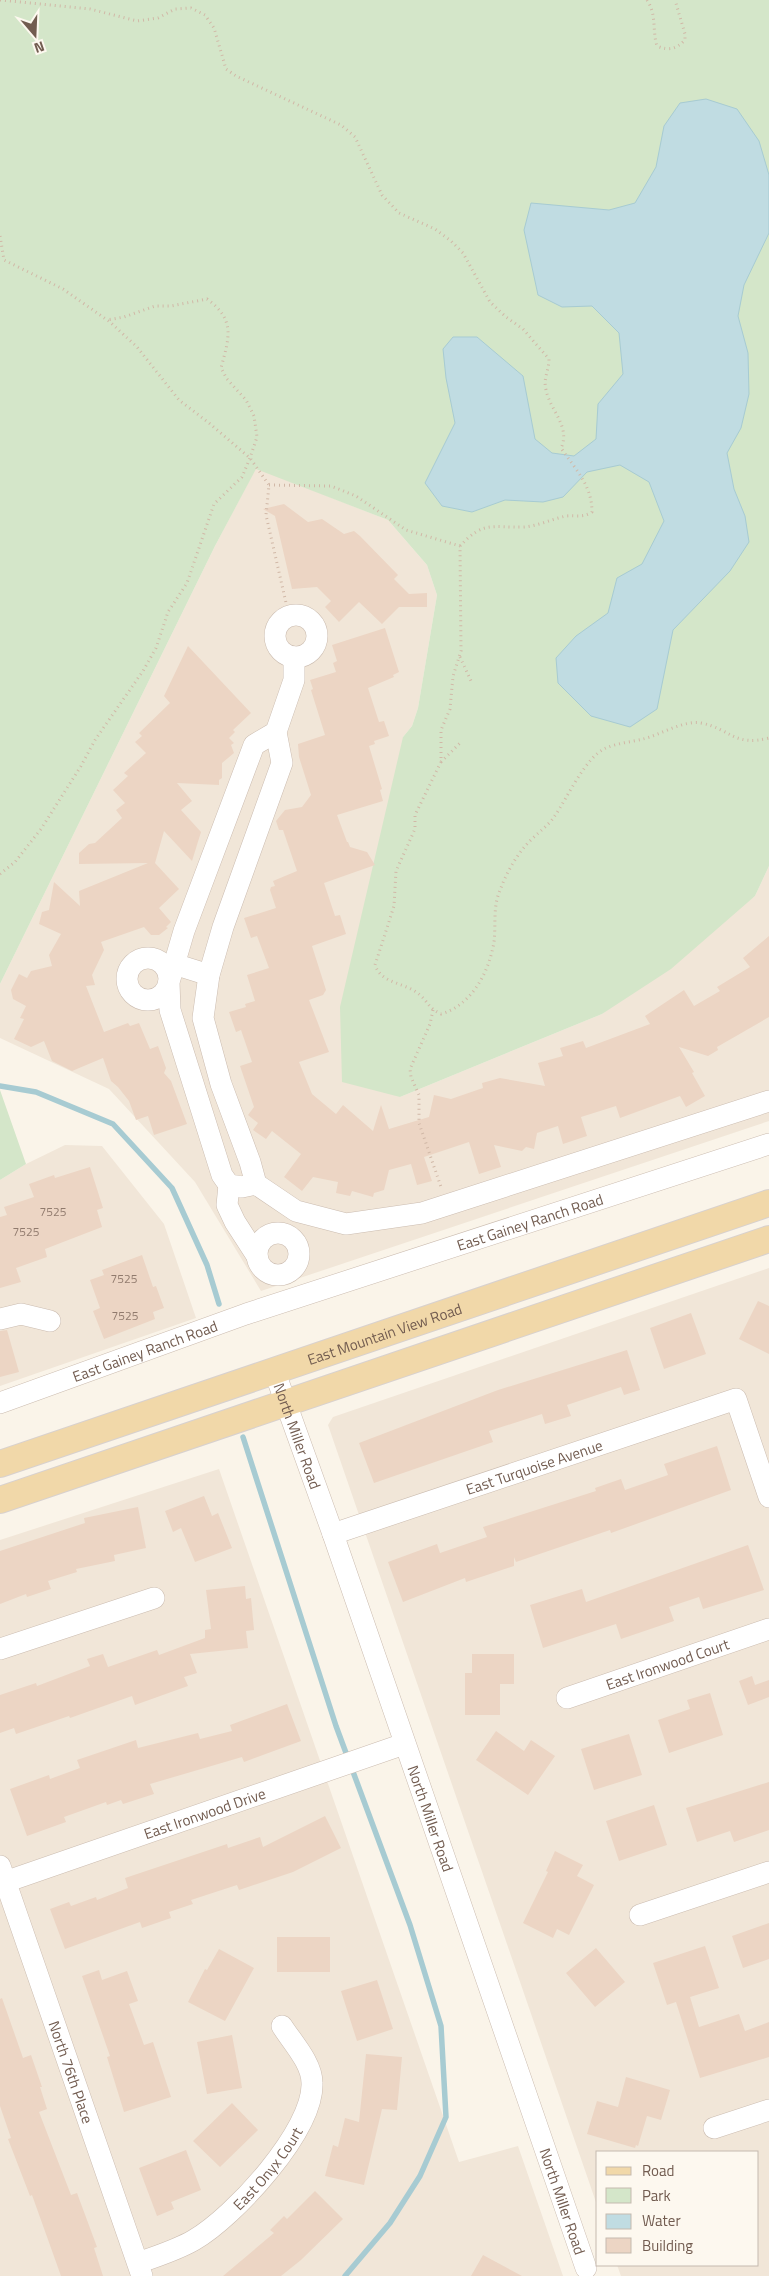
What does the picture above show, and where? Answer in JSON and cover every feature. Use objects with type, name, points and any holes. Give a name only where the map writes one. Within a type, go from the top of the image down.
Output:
[{"type":"main road","name":"East Mountain View Road","points":[[0,1464],[769,1203]]},
{"type":"main road","points":[[0,1500],[769,1239]]},
{"type":"street","points":[[295,615],[308,618],[313,624],[317,636],[312,649],[307,654],[294,657],[281,651],[275,639],[278,625],[288,616],[295,615]]},
{"type":"street","points":[[294,657],[294,680],[276,732],[282,763],[209,975],[204,1018],[223,1089],[250,1162],[256,1184],[296,1211],[346,1224],[422,1213],[769,1101]]},
{"type":"street","points":[[257,1256],[260,1243],[271,1234],[285,1234],[296,1242],[299,1255],[294,1268],[282,1275],[269,1273],[259,1263],[257,1256],[235,1222],[227,1205],[229,1185],[222,1175],[170,1010],[171,973],[254,745],[276,732]]},
{"type":"street","points":[[212,858],[243,872]]},
{"type":"street","points":[[171,973],[209,975]]},
{"type":"street","points":[[198,1099],[223,1089]]},
{"type":"street","name":"East Gainey Ranch Road","points":[[0,1403],[191,1333],[769,1144]]},
{"type":"street","points":[[229,1185],[242,1187],[256,1184]]},
{"type":"street","points":[[285,1234],[296,1211]]},
{"type":"street","points":[[282,1275],[290,1300]]},
{"type":"street","points":[[0,1319],[21,1314],[50,1321]]},
{"type":"street","name":"North Miller Road","points":[[274,1370],[333,1534],[586,2268]]},
{"type":"street","name":"East Turquoise Avenue","points":[[333,1534],[736,1399],[769,1497]]},
{"type":"street","points":[[0,1649],[154,1598]]},
{"type":"street","name":"East Ironwood Court","points":[[567,1698],[769,1629]]},
{"type":"street","name":"East Ironwood Drive","points":[[3,1874],[339,1767],[404,1744]]},
{"type":"street","points":[[640,1915],[769,1872]]},
{"type":"street","name":"North 76th Place","points":[[3,1874],[140,2270]]},
{"type":"street","name":"East Onyx Court","points":[[140,2270],[195,2240],[225,2218],[255,2190],[304,2120],[312,2100],[313,2080],[306,2062],[282,2026]]},
{"type":"street","points":[[714,2128],[769,2110]]},
{"type":"path","points":[[0,0],[90,9],[137,21],[158,18],[175,9],[191,8],[205,15],[214,28],[226,69],[236,76],[341,125],[355,137],[382,195],[399,213],[435,229],[452,240],[463,253],[490,302],[523,329],[549,359],[549,369],[544,380],[546,392],[564,430],[565,439],[561,448],[587,486],[592,497],[592,512],[586,516],[566,516],[524,527],[502,525],[485,527],[471,534],[460,546],[461,650],[453,676],[450,709],[441,730],[441,762]]},
{"type":"path","points":[[647,0],[652,8],[655,23],[654,38],[657,46],[666,50],[677,47],[685,40],[675,0]]},
{"type":"path","points":[[0,236],[2,259],[63,289],[107,320],[137,347],[179,400],[209,422],[250,458],[269,485],[266,515],[288,616]]},
{"type":"path","points":[[0,874],[15,862],[41,829],[81,766],[95,740],[143,671],[156,648],[168,612],[188,583],[214,504],[242,477],[257,437],[254,416],[246,400],[227,379],[220,368],[230,335],[226,320],[218,307],[207,299],[189,301],[171,306],[155,306],[124,317],[107,320]]},
{"type":"path","points":[[269,485],[331,486],[356,496],[406,530],[460,546]]},
{"type":"path","points":[[459,657],[472,683]]},
{"type":"path","points":[[462,742],[441,762],[415,815],[415,829],[396,871],[394,906],[375,965],[378,974],[384,979],[402,984],[420,995],[432,1010],[441,1014],[453,1010],[468,999],[486,971],[494,942],[498,896],[504,879],[526,845],[554,818],[571,788],[596,755],[606,748],[646,738],[672,728],[700,723],[718,729],[738,740],[753,742],[769,738]]},
{"type":"path","points":[[432,1010],[430,1024],[410,1069],[411,1077],[419,1095],[419,1123],[447,1205]]},
{"type":"shaded area","points":[[256,468],[388,520],[427,565],[437,595],[418,708],[412,726],[403,737],[400,1097],[602,1014],[755,896],[769,866],[769,1121],[261,1291],[195,1182],[109,1089],[0,1038],[0,984],[215,546]]},
{"type":"shaded area","points":[[65,1145],[102,1146],[164,1224],[196,1318],[0,1386],[0,1180],[26,1164]]},
{"type":"shaded area","points":[[769,1268],[769,2276],[621,2276],[617,2266],[759,2266],[759,2151],[596,2151],[596,2202],[328,1425],[333,1417]]},
{"type":"shaded area","points":[[219,1469],[459,2162],[518,2146],[563,2276],[0,2276],[0,1540]]},
{"type":"green space","points":[[0,0],[769,0],[769,866],[755,896],[671,969],[602,1014],[400,1097],[342,1082],[340,1007],[403,737],[412,726],[418,708],[437,595],[427,565],[388,520],[256,469],[215,546],[0,984]]},
{"type":"green space","points":[[0,1090],[26,1164],[0,1180]]},
{"type":"water","points":[[706,99],[737,109],[759,141],[769,175],[769,233],[744,285],[738,316],[748,353],[749,394],[741,428],[727,453],[734,489],[745,516],[749,542],[730,571],[673,630],[657,709],[630,727],[591,716],[558,683],[556,658],[576,636],[608,613],[617,578],[642,564],[664,521],[649,482],[620,465],[587,472],[563,497],[543,502],[505,500],[472,512],[442,506],[425,483],[455,423],[446,378],[443,349],[453,337],[477,337],[523,376],[535,439],[552,453],[574,456],[596,439],[598,404],[623,374],[619,333],[592,306],[562,307],[538,295],[524,230],[531,203],[609,210],[635,203],[656,167],[664,126],[680,103]]},
{"type":"building","points":[[284,504],[308,522],[322,519],[344,534],[354,531],[398,575],[394,579],[409,594],[427,593],[427,607],[399,607],[382,624],[359,602],[339,622],[325,607],[331,601],[317,587],[292,589],[275,516],[263,509]]},
{"type":"building","points":[[385,628],[399,672],[393,675],[394,677],[368,688],[379,722],[384,721],[389,736],[374,741],[375,744],[369,746],[382,789],[380,790],[383,801],[337,815],[350,847],[367,852],[375,865],[324,883],[335,916],[340,915],[346,934],[312,946],[326,990],[323,995],[309,1000],[329,1052],[299,1062],[312,1094],[336,1114],[343,1105],[373,1131],[381,1105],[389,1129],[429,1117],[434,1095],[451,1099],[483,1088],[482,1083],[500,1078],[545,1086],[538,1063],[563,1056],[560,1048],[583,1041],[586,1048],[650,1024],[645,1016],[684,990],[694,1006],[720,991],[717,987],[750,967],[743,958],[769,936],[769,1017],[717,1047],[718,1050],[708,1056],[679,1047],[694,1072],[692,1073],[705,1096],[686,1107],[680,1096],[620,1118],[616,1106],[581,1117],[587,1136],[563,1144],[558,1126],[537,1133],[534,1149],[526,1147],[522,1151],[494,1145],[501,1167],[479,1174],[469,1142],[424,1157],[432,1181],[417,1185],[411,1164],[389,1170],[384,1190],[374,1193],[373,1197],[352,1191],[350,1196],[336,1193],[338,1182],[313,1177],[302,1191],[284,1177],[301,1154],[272,1131],[266,1139],[253,1130],[258,1123],[248,1115],[254,1107],[240,1066],[252,1062],[241,1030],[236,1032],[229,1012],[246,1007],[245,1004],[255,1001],[247,975],[269,968],[257,936],[251,938],[244,918],[276,908],[270,890],[271,887],[275,886],[273,881],[297,871],[283,830],[279,830],[276,821],[285,810],[302,807],[311,795],[299,757],[298,744],[325,735],[311,690],[313,689],[310,680],[336,672],[333,663],[337,661],[332,645]]},
{"type":"building","points":[[188,646],[251,713],[233,730],[235,732],[229,738],[234,743],[231,745],[234,753],[222,763],[222,778],[219,780],[219,785],[177,783],[192,801],[181,810],[201,832],[192,861],[164,831],[155,863],[179,889],[159,908],[171,922],[166,927],[168,928],[159,935],[151,935],[144,927],[101,942],[104,950],[92,975],[95,985],[86,986],[104,1032],[128,1023],[130,1026],[139,1023],[150,1049],[158,1046],[166,1068],[164,1073],[171,1081],[187,1124],[154,1135],[148,1116],[136,1120],[129,1101],[111,1081],[103,1058],[72,1071],[52,1061],[44,1041],[31,1047],[14,1039],[24,1019],[20,1018],[26,1006],[13,999],[11,990],[19,974],[27,978],[31,971],[52,966],[49,955],[61,934],[39,924],[42,912],[49,910],[54,882],[80,906],[79,891],[148,863],[79,864],[79,853],[89,844],[95,843],[122,818],[116,810],[125,803],[113,790],[128,776],[124,773],[146,753],[135,742],[142,736],[139,733],[170,703],[164,696]]},
{"type":"building","points":[[90,1167],[103,1208],[97,1210],[102,1227],[45,1249],[47,1257],[16,1268],[21,1282],[0,1288],[0,1217],[7,1215],[4,1207],[34,1197],[29,1184],[54,1175],[55,1178]]},
{"type":"building","points":[[142,1255],[153,1287],[156,1286],[164,1308],[153,1312],[155,1319],[104,1339],[93,1311],[100,1308],[90,1280],[104,1275],[102,1270]]},
{"type":"building","points":[[758,1301],[769,1306],[769,1354],[739,1339]]},
{"type":"building","points":[[691,1313],[706,1354],[664,1369],[650,1328]]},
{"type":"building","points":[[7,1330],[19,1372],[0,1377],[0,1331]]},
{"type":"building","points":[[627,1350],[640,1390],[624,1395],[621,1387],[567,1405],[571,1416],[545,1424],[542,1414],[489,1431],[493,1442],[374,1483],[359,1443],[498,1390]]},
{"type":"building","points":[[717,1446],[731,1490],[611,1533],[610,1530],[516,1562],[514,1557],[514,1566],[466,1582],[465,1578],[403,1602],[388,1562],[437,1544],[440,1553],[487,1537],[483,1527],[596,1491],[595,1488],[621,1479],[625,1490],[668,1475],[664,1464]]},
{"type":"building","points":[[204,1496],[212,1516],[218,1513],[232,1548],[195,1562],[181,1528],[173,1532],[165,1511]]},
{"type":"building","points":[[138,1507],[146,1548],[114,1555],[115,1561],[76,1569],[77,1572],[48,1581],[51,1589],[27,1597],[26,1594],[0,1604],[0,1551],[85,1523],[84,1518]]},
{"type":"building","points":[[748,1545],[764,1590],[703,1609],[699,1597],[669,1607],[674,1621],[621,1639],[616,1624],[543,1648],[530,1605],[582,1589],[586,1602]]},
{"type":"building","points":[[245,1586],[246,1599],[251,1598],[254,1630],[246,1631],[248,1648],[190,1654],[197,1673],[184,1677],[188,1686],[135,1705],[132,1696],[70,1718],[69,1716],[16,1734],[14,1728],[0,1733],[0,1695],[36,1683],[37,1686],[90,1666],[87,1659],[103,1654],[108,1667],[157,1650],[159,1655],[205,1638],[205,1630],[211,1629],[206,1590]]},
{"type":"building","points":[[472,1654],[514,1654],[514,1684],[500,1684],[500,1715],[465,1715],[465,1673],[472,1673]]},
{"type":"building","points":[[752,1676],[755,1685],[769,1680],[769,1697],[748,1705],[739,1681]]},
{"type":"building","points":[[710,1693],[723,1735],[669,1753],[658,1720],[690,1709],[687,1700]]},
{"type":"building","points":[[287,1704],[301,1741],[244,1762],[242,1757],[150,1784],[154,1794],[123,1804],[121,1800],[107,1805],[106,1802],[64,1817],[66,1822],[27,1836],[10,1789],[49,1775],[50,1779],[80,1768],[77,1760],[136,1740],[138,1748],[198,1733],[200,1739],[232,1731],[230,1725]]},
{"type":"building","points":[[496,1731],[524,1751],[531,1740],[555,1756],[528,1795],[476,1760]]},
{"type":"building","points":[[629,1734],[642,1775],[594,1790],[581,1749]]},
{"type":"building","points":[[769,1782],[769,1830],[734,1842],[730,1831],[697,1842],[686,1808]]},
{"type":"building","points":[[654,1805],[667,1845],[619,1861],[606,1821]]},
{"type":"building","points":[[325,1816],[341,1848],[293,1872],[239,1890],[237,1885],[191,1900],[193,1904],[169,1912],[171,1918],[142,1928],[140,1922],[65,1949],[50,1909],[69,1902],[71,1906],[96,1897],[97,1900],[128,1888],[125,1878],[227,1844],[228,1848],[260,1837],[263,1847]]},
{"type":"building","points":[[555,1851],[583,1865],[577,1876],[594,1885],[569,1935],[557,1929],[553,1938],[523,1923],[548,1872],[546,1871]]},
{"type":"building","points":[[769,1923],[769,1959],[743,1968],[732,1936]]},
{"type":"building","points":[[277,1937],[330,1937],[330,1972],[277,1972]]},
{"type":"building","points":[[705,1946],[719,1988],[690,1997],[699,2027],[739,2014],[745,2031],[769,2022],[769,2057],[700,2078],[676,2002],[667,2005],[653,1963]]},
{"type":"building","points":[[596,1948],[625,1982],[595,2007],[566,1973]]},
{"type":"building","points":[[219,1949],[254,1968],[225,2021],[188,2002],[205,1969],[207,1970]]},
{"type":"building","points":[[99,1970],[102,1980],[127,1971],[138,2001],[129,2004],[144,2045],[153,2042],[171,2097],[124,2112],[107,2057],[110,2056],[82,1976]]},
{"type":"building","points":[[377,1980],[393,2029],[357,2041],[341,1991]]},
{"type":"building","points":[[2,1998],[23,2058],[31,2055],[47,2109],[39,2112],[71,2195],[77,2193],[97,2247],[94,2248],[103,2276],[61,2276],[32,2195],[30,2196],[8,2139],[11,2138],[0,2106],[0,1999]]},
{"type":"building","points":[[232,2035],[242,2088],[207,2094],[197,2042]]},
{"type":"building","points":[[366,2054],[402,2057],[397,2110],[382,2109],[364,2185],[325,2176],[333,2145],[338,2147],[345,2118],[359,2122]]},
{"type":"building","points":[[626,2077],[670,2090],[661,2120],[647,2116],[638,2146],[636,2145],[635,2148],[587,2134],[597,2101],[618,2107]]},
{"type":"building","points":[[232,2103],[258,2130],[220,2167],[193,2141]]},
{"type":"building","points":[[186,2150],[201,2190],[171,2202],[174,2209],[157,2216],[139,2168]]},
{"type":"building","points":[[315,2191],[343,2219],[301,2260],[281,2276],[223,2276],[274,2233],[270,2230],[284,2216],[287,2219]]},
{"type":"building","points":[[483,2255],[522,2276],[471,2276]]},
{"type":"waterway","points":[[0,1086],[36,1092],[113,1124],[172,1188],[207,1265],[219,1304]]},
{"type":"waterway","points":[[243,1437],[336,1726],[410,1925],[441,2026],[446,2117],[420,2176],[390,2223],[345,2276]]}]
